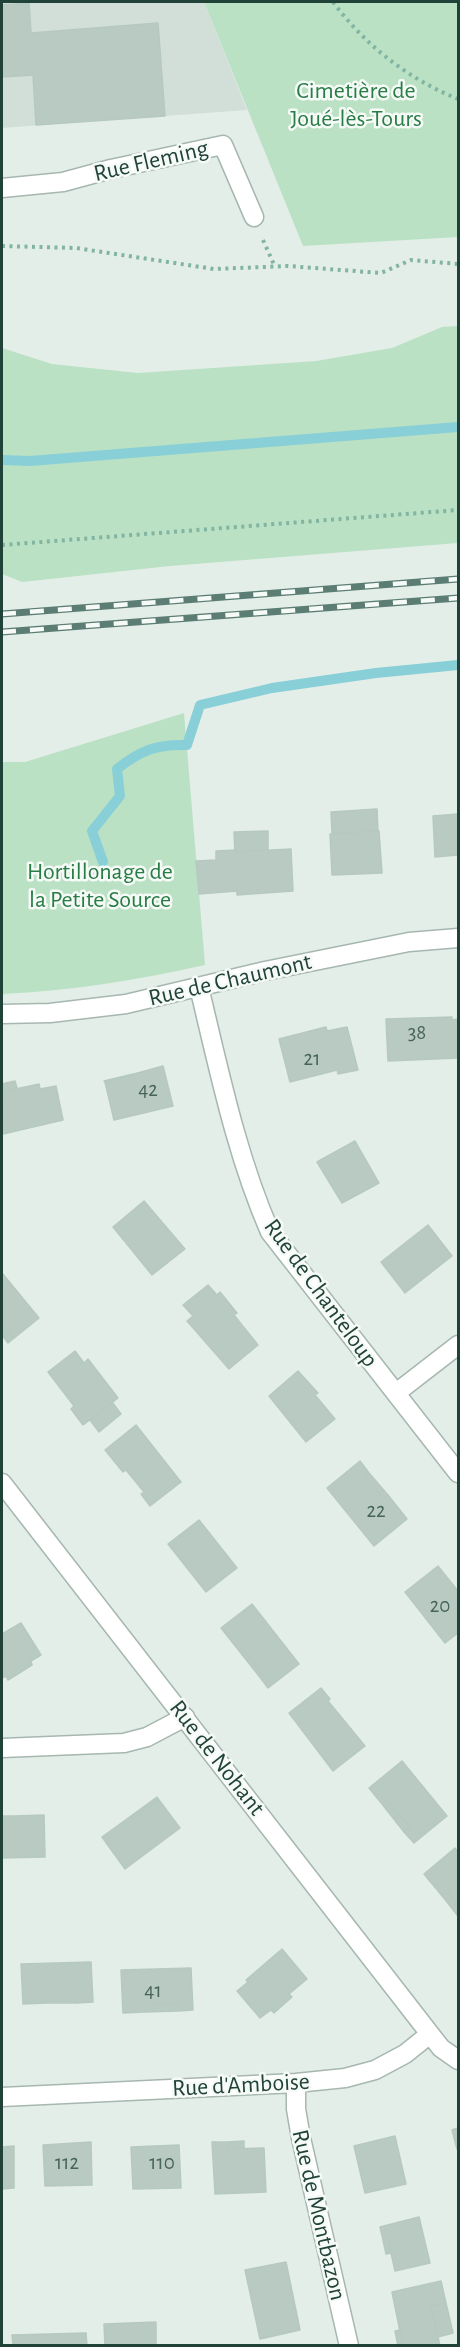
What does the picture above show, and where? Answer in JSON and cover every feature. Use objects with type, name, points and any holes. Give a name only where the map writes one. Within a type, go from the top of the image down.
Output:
[{"type":"street","name":"Rue Fleming","points":[[2,188],[63,182],[222,145],[254,217]]},
{"type":"street","name":"Rue de Chaumont","points":[[2,1014],[50,1013],[126,1004],[265,971],[409,942],[459,938]]},
{"type":"street","name":"Rue de Chanteloup","points":[[199,987],[237,1143],[254,1196],[270,1232],[459,1473]]},
{"type":"street","points":[[396,1393],[459,1345]]},
{"type":"street","name":"Rue de Nohant","points":[[2,1483],[430,2034]]},
{"type":"street","points":[[2,1748],[124,1743],[147,1737],[185,1717]]},
{"type":"street","points":[[430,2034],[441,2048],[459,2060]]},
{"type":"street","name":"Rue d'Amboise","points":[[2,2097],[296,2083],[345,2078],[375,2070],[405,2054],[430,2034]]},
{"type":"street","name":"Rue de Montbazon","points":[[296,2083],[296,2109],[301,2138],[349,2346]]},
{"type":"path","points":[[333,2],[357,32],[375,49],[426,84],[458,98]]},
{"type":"path","points":[[2,246],[76,248],[214,269],[288,266],[381,273],[411,260],[459,264]]},
{"type":"path","points":[[2,544],[459,510]]},
{"type":"shaded area","points":[[2,2],[204,2],[247,110],[2,128]]},
{"type":"green space","name":"Cimetière de Joué-lès-Tours","points":[[204,2],[458,2],[458,237],[303,246]]},
{"type":"green space","points":[[458,326],[458,543],[170,566],[22,582],[2,574],[2,348],[52,364],[138,373],[316,361],[392,348],[442,327]]},
{"type":"green space","name":"Hortillonage de la Petite Source","points":[[184,713],[205,965],[104,984],[2,994],[2,762],[25,762]]},
{"type":"building","points":[[29,3],[31,33],[158,23],[165,116],[36,125],[33,75],[2,77],[2,5]]},
{"type":"building","points":[[377,809],[378,831],[332,833],[331,812]]},
{"type":"building","points":[[458,814],[458,855],[435,857],[433,816]]},
{"type":"building","points":[[268,831],[268,850],[235,852],[234,832]]},
{"type":"building","points":[[379,831],[382,873],[332,875],[330,834]]},
{"type":"building","points":[[291,849],[293,891],[237,895],[237,891],[199,894],[196,861],[216,860],[216,851]]},
{"type":"building","points":[[452,1017],[452,1020],[458,1019],[458,1058],[388,1061],[386,1019]]},
{"type":"building","points":[[326,1027],[327,1031],[347,1027],[358,1070],[338,1074],[337,1070],[290,1082],[279,1039]]},
{"type":"building","points":[[163,1066],[173,1106],[114,1120],[105,1082]]},
{"type":"building","points":[[133,1074],[133,1076],[104,1081]]},
{"type":"building","points":[[15,1081],[17,1088],[2,1092],[2,1084]]},
{"type":"building","points":[[39,1084],[40,1089],[56,1086],[63,1120],[3,1134],[2,1092]]},
{"type":"building","points":[[355,1141],[379,1183],[342,1203],[317,1162]]},
{"type":"building","points":[[144,1201],[185,1249],[152,1275],[113,1227]]},
{"type":"building","points":[[428,1225],[452,1256],[405,1293],[381,1262]]},
{"type":"building","points":[[2,1273],[39,1318],[13,1339],[2,1325]]},
{"type":"building","points":[[208,1285],[217,1295],[220,1292],[237,1313],[234,1315],[258,1345],[229,1369],[187,1321],[193,1316],[183,1305]]},
{"type":"building","points":[[2,1325],[13,1339],[8,1343],[2,1335]]},
{"type":"building","points":[[75,1351],[84,1363],[88,1359],[118,1398],[83,1425],[71,1409],[74,1406],[48,1372]]},
{"type":"building","points":[[298,1371],[318,1393],[315,1395],[335,1419],[306,1442],[269,1396]]},
{"type":"building","points":[[112,1402],[121,1414],[99,1432],[90,1420]]},
{"type":"building","points":[[136,1425],[181,1482],[150,1506],[141,1494],[144,1492],[105,1450]]},
{"type":"building","points":[[360,1461],[369,1473],[365,1476],[383,1499],[388,1495],[407,1519],[374,1546],[327,1488]]},
{"type":"building","points":[[369,1473],[388,1495],[383,1499],[365,1476]]},
{"type":"building","points":[[199,1520],[237,1568],[206,1592],[168,1544]]},
{"type":"building","points":[[438,1566],[458,1591],[458,1633],[445,1643],[405,1592]]},
{"type":"building","points":[[252,1604],[299,1664],[268,1688],[259,1676],[262,1674],[243,1649],[240,1652],[221,1628]]},
{"type":"building","points":[[21,1623],[41,1655],[31,1661],[32,1665],[8,1680],[6,1676],[2,1678],[2,1634]]},
{"type":"building","points":[[243,1649],[262,1674],[259,1676],[240,1652]]},
{"type":"building","points":[[321,1688],[330,1699],[328,1701],[365,1746],[333,1771],[289,1713]]},
{"type":"building","points":[[402,1761],[447,1816],[414,1843],[404,1832],[410,1827],[387,1800],[382,1804],[369,1788]]},
{"type":"building","points":[[157,1797],[159,1800],[132,1819],[131,1816]]},
{"type":"building","points":[[159,1800],[180,1828],[125,1869],[102,1837],[131,1816],[132,1819]]},
{"type":"building","points":[[387,1800],[410,1827],[404,1832],[382,1804]]},
{"type":"building","points":[[44,1815],[45,1857],[2,1858],[2,1821],[15,1820],[14,1816]]},
{"type":"building","points":[[2,1816],[14,1816],[15,1820],[2,1821]]},
{"type":"building","points":[[455,1848],[458,1852],[458,1907],[448,1893],[443,1897],[424,1874]]},
{"type":"building","points":[[448,1893],[458,1907],[458,1916],[443,1897]]},
{"type":"building","points":[[282,1949],[307,1979],[289,1994],[292,1997],[274,2013],[271,2010],[260,2018],[237,1991],[248,1982],[246,1980]]},
{"type":"building","points":[[91,1962],[93,2002],[77,2003],[76,1998],[46,1998],[46,2003],[23,2004],[21,1964]]},
{"type":"building","points":[[191,1968],[193,2010],[179,2011],[178,2003],[145,2005],[144,2012],[123,2013],[121,1970]]},
{"type":"building","points":[[46,1998],[76,1998],[77,2003],[46,2003]]},
{"type":"building","points":[[178,2003],[179,2011],[144,2012],[145,2005]]},
{"type":"building","points":[[458,2128],[458,2148],[457,2149],[452,2130]]},
{"type":"building","points":[[395,2136],[406,2184],[365,2193],[354,2146]]},
{"type":"building","points":[[244,2141],[244,2148],[229,2149],[228,2142]]},
{"type":"building","points":[[91,2142],[92,2185],[45,2186],[43,2145]]},
{"type":"building","points":[[212,2142],[228,2142],[229,2149],[264,2148],[266,2192],[215,2194]]},
{"type":"building","points":[[179,2145],[181,2188],[133,2189],[131,2147]]},
{"type":"building","points":[[14,2146],[14,2188],[2,2189],[2,2147]]},
{"type":"building","points":[[419,2217],[430,2263],[395,2271],[388,2239],[383,2240],[380,2227]]},
{"type":"building","points":[[388,2239],[391,2253],[386,2254],[383,2240]]},
{"type":"building","points":[[286,2262],[300,2330],[260,2339],[245,2270]]},
{"type":"building","points":[[441,2281],[446,2303],[431,2306],[440,2346],[403,2346],[392,2292]]},
{"type":"building","points":[[446,2303],[453,2333],[438,2337],[431,2306]]},
{"type":"building","points":[[156,2322],[156,2346],[105,2346],[104,2324]]},
{"type":"building","points":[[400,2330],[404,2345],[398,2346],[395,2331]]},
{"type":"building","points":[[86,2333],[87,2346],[13,2346],[12,2335]]},
{"type":"waterway","points":[[2,460],[30,461],[458,427]]},
{"type":"waterway","points":[[103,862],[92,831],[120,796],[117,769],[134,757],[158,747],[187,745],[200,705],[272,688],[376,673],[458,665]]},
{"type":"railway","points":[[2,614],[458,579]]},
{"type":"railway","points":[[2,632],[458,598]]}]
